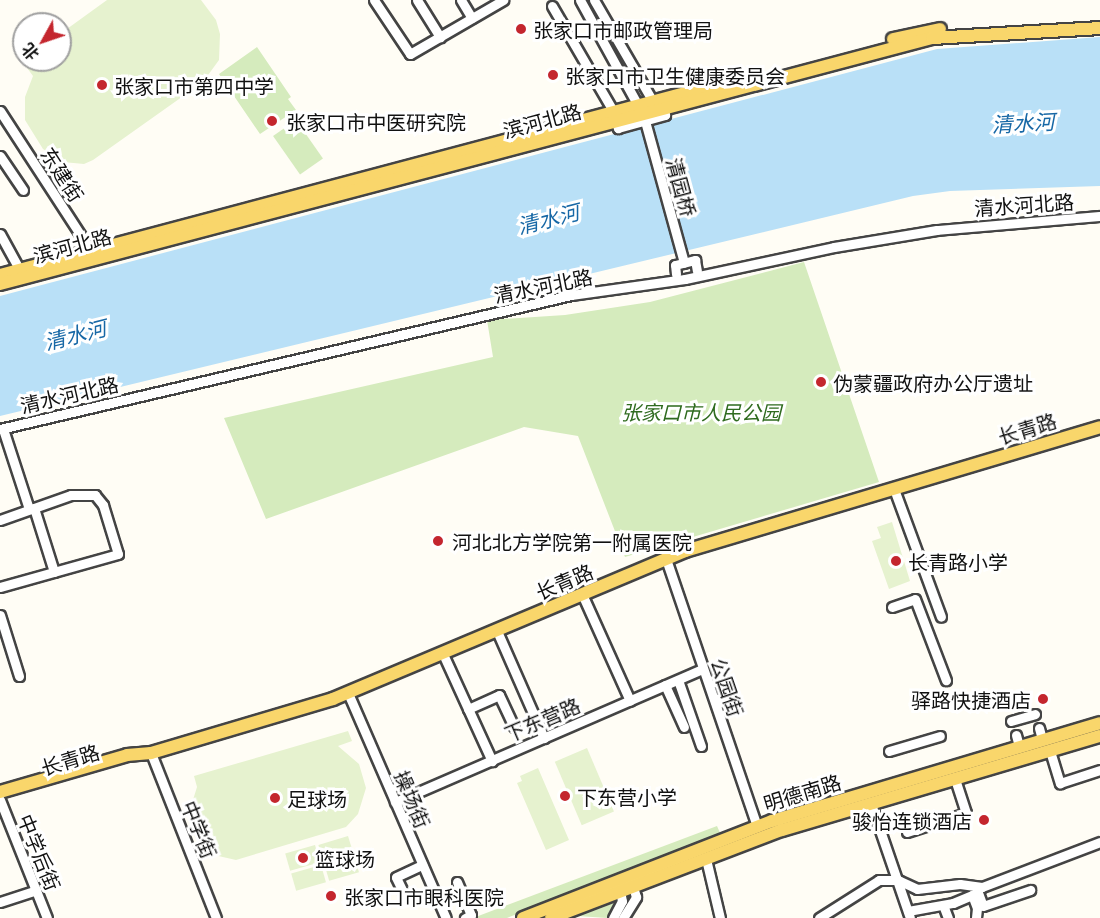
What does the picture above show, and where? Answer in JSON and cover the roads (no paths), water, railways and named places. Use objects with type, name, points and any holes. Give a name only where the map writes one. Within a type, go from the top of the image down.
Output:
[{"type":"main road","name":"滨河北路","points":[[0,284],[22,274],[642,113],[923,32],[1100,20]]},
{"type":"main road","name":"滨河北路","points":[[660,108],[932,38],[1100,28]]},
{"type":"main road","name":"滨河北路","points":[[0,275],[22,274]]},
{"type":"main road","name":"长青路","points":[[0,800],[348,693],[666,559],[1100,427]]},
{"type":"main road","name":"明德南路","points":[[522,918],[619,886],[757,827],[1017,741],[1100,723]]},
{"type":"main road","name":"明德南路","points":[[631,881],[706,859],[782,830],[1100,736]]},
{"type":"main road","name":"长青路","points":[[0,792],[127,755],[151,753]]},
{"type":"main road","name":"明德南路","points":[[551,918],[569,915],[619,886]]},
{"type":"street","points":[[374,0],[410,54],[503,0]]},
{"type":"street","points":[[417,0],[440,37]]},
{"type":"street","points":[[461,0],[472,18]]},
{"type":"street","name":"清园桥","points":[[580,0],[642,113],[678,267],[695,260],[697,271]]},
{"type":"street","points":[[594,0],[660,108]]},
{"type":"street","points":[[552,6],[616,120]]},
{"type":"street","name":"东建街","points":[[0,111],[3,121],[94,255]]},
{"type":"street","points":[[0,156],[22,190]]},
{"type":"street","name":"清水河北路","points":[[1,429],[571,295],[691,278],[834,247],[937,230],[1100,216]]},
{"type":"street","points":[[0,234],[22,274]]},
{"type":"street","points":[[1,429],[54,572]]},
{"type":"street","points":[[894,489],[941,617]]},
{"type":"street","points":[[0,520],[32,508],[88,493],[95,495],[103,505],[117,554],[0,587]]},
{"type":"street","name":"公园街","points":[[666,559],[757,827]]},
{"type":"street","points":[[582,594],[630,701]]},
{"type":"street","points":[[892,607],[915,599],[946,680]]},
{"type":"street","points":[[0,615],[19,676]]},
{"type":"street","points":[[497,631],[543,738]]},
{"type":"street","points":[[443,654],[492,761]]},
{"type":"street","name":"下东营路","points":[[395,802],[703,669]]},
{"type":"street","points":[[678,680],[701,746]]},
{"type":"street","points":[[665,686],[684,727]]},
{"type":"street","name":"操场街","points":[[348,693],[446,918]]},
{"type":"street","points":[[468,709],[499,695],[514,727]]},
{"type":"street","points":[[1011,721],[1035,714]]},
{"type":"street","points":[[889,751],[940,736]]},
{"type":"street","points":[[1050,751],[1060,783],[1100,770]]},
{"type":"street","name":"中学街","points":[[151,753],[216,918]]},
{"type":"street","points":[[907,832],[966,813],[955,779]]},
{"type":"street","name":"中学后街","points":[[0,800],[47,918]]},
{"type":"street","points":[[871,804],[909,914],[943,904],[972,889],[1100,842]]},
{"type":"street","points":[[706,859],[720,918]]},
{"type":"street","points":[[407,900],[396,877],[422,865]]},
{"type":"street","points":[[819,918],[875,882],[898,880],[917,889],[972,889]]},
{"type":"street","points":[[623,918],[635,901],[631,881]]},
{"type":"street","points":[[457,882],[471,915],[465,918]]},
{"type":"street","points":[[613,918],[622,901],[619,886]]},
{"type":"street","points":[[972,889],[983,906],[1030,890]]},
{"type":"street","points":[[972,889],[977,908],[976,918]]},
{"type":"street","points":[[0,902],[36,890]]},
{"type":"street","points":[[943,904],[948,918]]},
{"type":"water","name":"清水河","points":[[1100,37],[1100,186],[950,191],[913,196],[0,416],[0,296],[937,49]]},
{"type":"place","name":"张家口市邮政管理局","points":[[521,29]]},
{"type":"place","name":"张家口市卫生健康委员会","points":[[553,75]]},
{"type":"place","name":"张家口市第四中学","points":[[102,85]]},
{"type":"place","name":"张家口市中医研究院","points":[[272,121]]},
{"type":"place","name":"伪蒙疆政府办公厅遗址","points":[[821,382]]},
{"type":"place","name":"河北北方学院第一附属医院","points":[[438,541]]},
{"type":"place","name":"长青路小学","points":[[896,561]]},
{"type":"place","name":"驿路快捷酒店","points":[[1043,699]]},
{"type":"place","name":"下东营小学","points":[[565,796]]},
{"type":"place","name":"足球场","points":[[275,798]]},
{"type":"place","name":"骏怡连锁酒店","points":[[984,820]]},
{"type":"place","name":"篮球场","points":[[303,858]]},
{"type":"place","name":"张家口市眼科医院","points":[[331,896]]},
{"type":"park label","name":"张家口市人民公园","points":[[701,411]]}]
